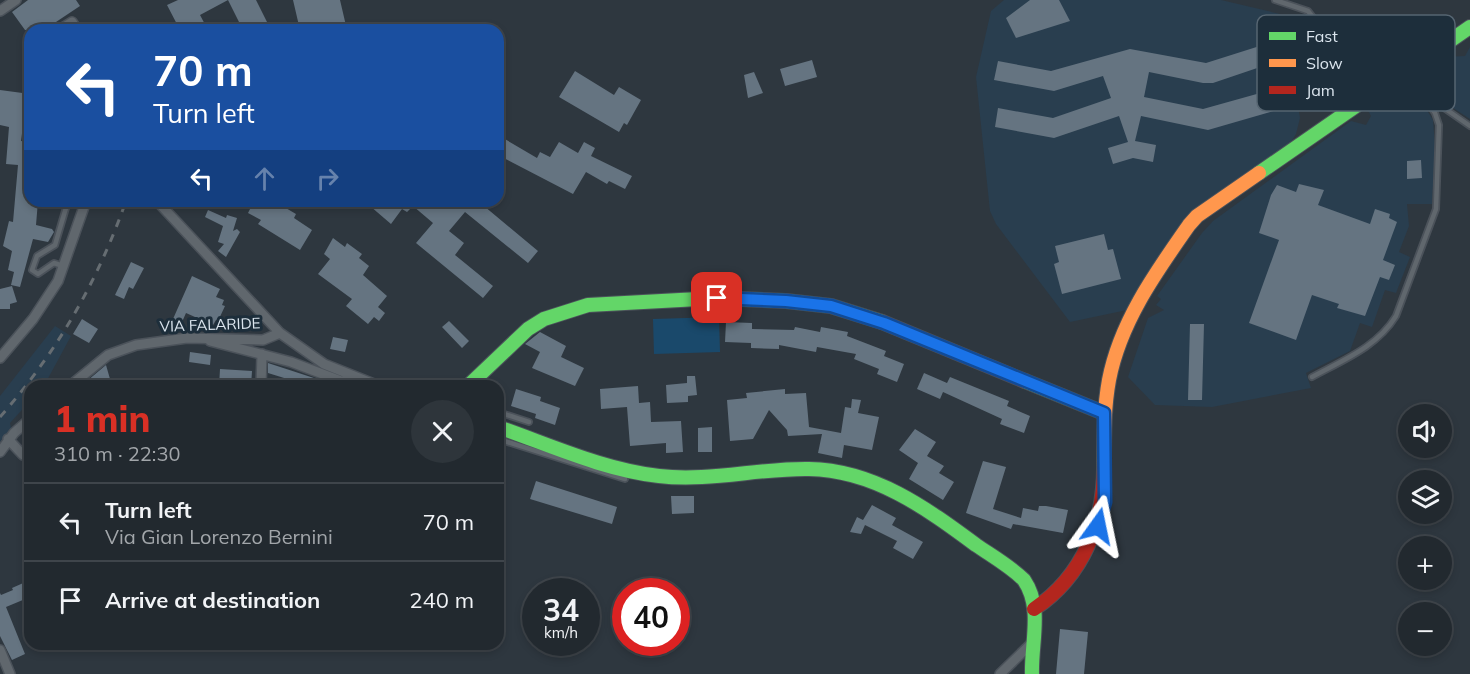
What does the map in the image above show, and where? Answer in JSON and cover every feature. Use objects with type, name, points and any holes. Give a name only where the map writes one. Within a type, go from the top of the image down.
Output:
[{"type":"street","points":[[0,11],[16,0]]},
{"type":"street","points":[[1455,37],[1470,27]]},
{"type":"street","points":[[1035,609],[1055,596],[1088,551],[1098,526],[1105,502],[1104,413],[1108,379],[1118,346],[1146,291],[1197,216],[1348,111]]},
{"type":"street","points":[[0,358],[47,300],[63,266],[84,207]]},
{"type":"street","points":[[163,207],[280,333],[318,361],[364,380]]},
{"type":"street","points":[[474,380],[528,328],[544,319],[588,305],[717,298],[786,301],[831,306],[884,323],[1104,413]]},
{"type":"street","name":"VIA FALARIDE","points":[[81,380],[93,364],[121,349],[176,339],[263,340],[280,333]]},
{"type":"street","points":[[202,338],[262,354],[338,380]]},
{"type":"street","points":[[261,380],[262,354]]},
{"type":"street","points":[[0,453],[8,439],[24,424]]},
{"type":"street","points":[[504,431],[550,450],[661,476],[821,469],[863,477],[908,501],[1023,578],[1031,593],[1035,609],[1032,674]]},
{"type":"street","points":[[8,439],[24,454]]},
{"type":"street","points":[[1000,674],[1035,640]]},
{"type":"street","points":[[0,650],[10,674]]},
{"type":"lane","points":[[1275,0],[1308,11],[1311,15]]},
{"type":"lane","points":[[1312,377],[1371,344],[1386,331],[1396,316],[1436,209],[1439,124],[1434,111]]},
{"type":"lane","points":[[1447,111],[1470,126]]},
{"type":"lane","points":[[63,266],[54,263],[38,274],[32,270],[37,256],[55,245],[66,207]]},
{"type":"lane","points":[[504,414],[529,422]]},
{"type":"lane","points":[[504,440],[550,450],[625,479]]},
{"type":"shaded area","points":[[1004,0],[1221,0],[1280,14],[1257,15],[1257,111],[1299,111],[1300,118],[1296,134],[1291,142],[1279,152],[1232,186],[1147,281],[1127,310],[1070,322],[996,224],[990,211],[976,77],[991,11]]},
{"type":"shaded area","points":[[1470,47],[1470,119],[1455,109],[1455,56],[1465,56]]},
{"type":"shaded area","points":[[1368,111],[1427,111],[1433,120],[1435,147],[1432,204],[1407,204],[1409,226],[1399,252],[1410,257],[1396,293],[1385,290],[1372,327],[1360,323],[1350,351],[1306,373],[1311,388],[1212,407],[1155,405],[1128,377],[1148,318],[1164,310],[1156,305],[1161,299],[1157,296],[1202,233],[1213,221],[1351,121],[1366,125],[1371,116]]},
{"type":"shaded area","points":[[719,317],[720,352],[654,354],[653,319]]},
{"type":"shaded area","points":[[55,326],[71,336],[47,380],[24,380],[24,408],[10,423],[11,428],[0,442],[0,396]]},
{"type":"building","points":[[28,0],[76,0],[80,6],[53,24],[24,24],[24,29],[12,12]]},
{"type":"building","points":[[178,0],[228,0],[200,15],[205,24],[177,24],[167,5]]},
{"type":"building","points":[[228,0],[256,0],[268,24],[240,24]]},
{"type":"building","points":[[293,0],[340,0],[346,24],[299,24]]},
{"type":"building","points":[[1030,0],[1059,0],[1070,21],[1016,38],[1006,18]]},
{"type":"building","points":[[1257,47],[1257,68],[1213,83],[1149,72],[1144,97],[1203,109],[1257,94],[1257,111],[1274,111],[1208,130],[1141,116],[1135,141],[1156,145],[1153,162],[1133,158],[1113,164],[1108,148],[1128,142],[1119,116],[1054,138],[995,127],[998,108],[1053,118],[1111,98],[1103,76],[1054,91],[994,80],[998,61],[1051,71],[1130,49],[1206,63]]},
{"type":"building","points":[[812,60],[817,77],[785,86],[780,69]]},
{"type":"building","points":[[575,71],[614,95],[619,87],[641,100],[627,125],[624,123],[619,132],[559,97]]},
{"type":"building","points":[[754,72],[763,93],[748,98],[744,75]]},
{"type":"building","points":[[0,90],[24,93],[21,141],[24,141],[24,207],[38,207],[36,225],[52,229],[54,232],[48,242],[33,239],[20,287],[11,285],[14,272],[8,270],[12,251],[3,246],[9,221],[13,222],[18,165],[6,164],[9,127],[0,125]]},
{"type":"building","points":[[504,139],[537,158],[540,152],[550,157],[559,142],[578,153],[584,142],[595,148],[591,156],[632,176],[625,189],[609,181],[607,184],[586,172],[573,194],[504,158]]},
{"type":"building","points":[[1421,160],[1422,178],[1407,179],[1407,161]]},
{"type":"building","points":[[1299,184],[1324,190],[1318,205],[1370,224],[1375,209],[1390,214],[1389,218],[1397,222],[1383,260],[1395,265],[1389,280],[1380,277],[1365,316],[1337,308],[1339,304],[1312,295],[1296,340],[1249,323],[1279,240],[1259,233],[1271,195],[1277,185],[1296,192]]},
{"type":"building","points":[[251,207],[284,207],[296,214],[294,218],[312,230],[300,250],[258,224],[261,220],[248,213]]},
{"type":"building","points":[[371,207],[412,207],[407,212],[402,209],[391,224]]},
{"type":"building","points":[[414,207],[485,207],[538,251],[528,263],[465,212],[449,231],[464,243],[455,255],[493,286],[483,298],[416,243],[433,223]]},
{"type":"building","points":[[208,210],[226,218],[227,215],[237,218],[233,231],[237,229],[240,232],[226,257],[218,251],[224,244],[218,242],[223,226],[205,217]]},
{"type":"building","points":[[1104,234],[1108,250],[1113,249],[1121,279],[1062,294],[1054,264],[1059,262],[1055,246]]},
{"type":"building","points":[[333,238],[345,247],[347,243],[362,254],[359,258],[369,266],[363,275],[387,296],[378,307],[385,313],[379,321],[374,317],[368,324],[346,306],[352,299],[318,274],[330,259],[324,254]]},
{"type":"building","points":[[131,262],[144,268],[133,289],[129,287],[124,299],[115,295]]},
{"type":"building","points":[[192,276],[220,289],[216,297],[224,300],[222,305],[225,306],[218,321],[216,320],[213,325],[186,313],[182,322],[173,319]]},
{"type":"building","points":[[12,286],[17,302],[10,304],[10,309],[0,309],[0,289]]},
{"type":"building","points":[[82,319],[98,329],[89,343],[73,334]]},
{"type":"building","points":[[449,321],[469,341],[462,348],[442,327]]},
{"type":"building","points":[[726,322],[752,323],[752,329],[794,330],[795,327],[820,332],[821,327],[848,332],[847,336],[886,351],[884,356],[904,364],[897,382],[877,374],[879,369],[854,359],[856,354],[817,347],[816,352],[779,345],[779,349],[751,348],[751,343],[725,342]]},
{"type":"building","points":[[1190,324],[1204,324],[1202,400],[1188,400]]},
{"type":"building","points":[[540,332],[566,346],[561,357],[584,368],[575,386],[532,368],[540,352],[525,344]]},
{"type":"building","points":[[333,337],[348,340],[345,352],[330,349]]},
{"type":"building","points":[[190,352],[211,355],[210,365],[189,362]]},
{"type":"building","points":[[268,363],[317,379],[291,380],[268,373]]},
{"type":"building","points":[[106,365],[110,380],[88,380]]},
{"type":"building","points":[[220,369],[252,371],[251,380],[219,380]]},
{"type":"building","points":[[924,373],[947,383],[950,377],[1009,401],[1007,406],[1030,416],[1024,433],[1000,424],[1002,419],[943,392],[940,399],[917,389]]},
{"type":"building","points":[[687,376],[695,376],[697,395],[688,396],[688,402],[667,403],[666,385],[687,383]]},
{"type":"building","points":[[638,386],[639,403],[650,402],[651,422],[681,421],[683,452],[666,453],[666,443],[630,446],[627,407],[601,409],[600,389]]},
{"type":"building","points":[[516,389],[541,397],[540,401],[560,408],[555,425],[535,418],[536,414],[511,406]]},
{"type":"building","points":[[785,389],[785,394],[806,393],[809,427],[841,433],[845,407],[851,408],[852,399],[861,400],[858,413],[879,417],[872,450],[844,445],[842,458],[818,453],[822,434],[788,436],[787,430],[769,410],[753,439],[730,441],[727,400],[747,398],[746,393]]},
{"type":"building","points":[[712,427],[712,452],[698,452],[698,428]]},
{"type":"building","points":[[915,429],[936,442],[927,456],[944,466],[939,473],[954,482],[943,500],[909,479],[918,463],[899,450]]},
{"type":"building","points":[[983,461],[1006,467],[993,509],[1021,518],[1023,508],[1038,511],[1039,506],[1046,506],[1068,510],[1063,533],[1013,524],[1011,529],[966,513]]},
{"type":"building","points":[[536,481],[617,507],[612,524],[530,499]]},
{"type":"building","points":[[671,496],[694,496],[694,513],[672,514]]},
{"type":"building","points":[[872,505],[896,518],[892,525],[923,542],[913,559],[893,548],[897,541],[865,525],[861,534],[850,532],[857,517],[863,520]]},
{"type":"building","points":[[24,583],[24,600],[6,607],[25,654],[12,660],[0,636],[0,593],[1,595],[13,590],[12,588]]},
{"type":"building","points":[[1060,629],[1088,632],[1084,674],[1056,674]]},
{"type":"railway","points":[[30,380],[74,315],[102,260],[124,207]]},
{"type":"railway","points":[[0,417],[24,388]]},
{"type":"traffic: fast","points":[[1455,37],[1470,27]]},
{"type":"traffic: fast","points":[[1259,173],[1349,111]]},
{"type":"traffic: fast","points":[[474,380],[528,329],[544,319],[588,305],[717,298],[786,301],[831,306],[882,322]]},
{"type":"traffic: fast","points":[[1025,381],[1104,413]]},
{"type":"traffic: fast","points":[[504,429],[598,463],[638,473],[696,477],[809,469],[833,471],[877,484],[938,518],[1024,580],[1030,591],[1035,614],[1032,674]]},
{"type":"traffic: slow","points":[[1104,463],[1105,411],[1109,380],[1114,359],[1130,318],[1164,261],[1197,216],[1259,173]]},
{"type":"traffic: jam","points":[[882,322],[1025,381]]},
{"type":"traffic: jam","points":[[1034,609],[1066,580],[1088,545],[1101,505],[1104,463]]},
{"type":"route","points":[[717,298],[786,301],[831,306],[884,323],[1104,413],[1105,502],[1098,526]]}]
